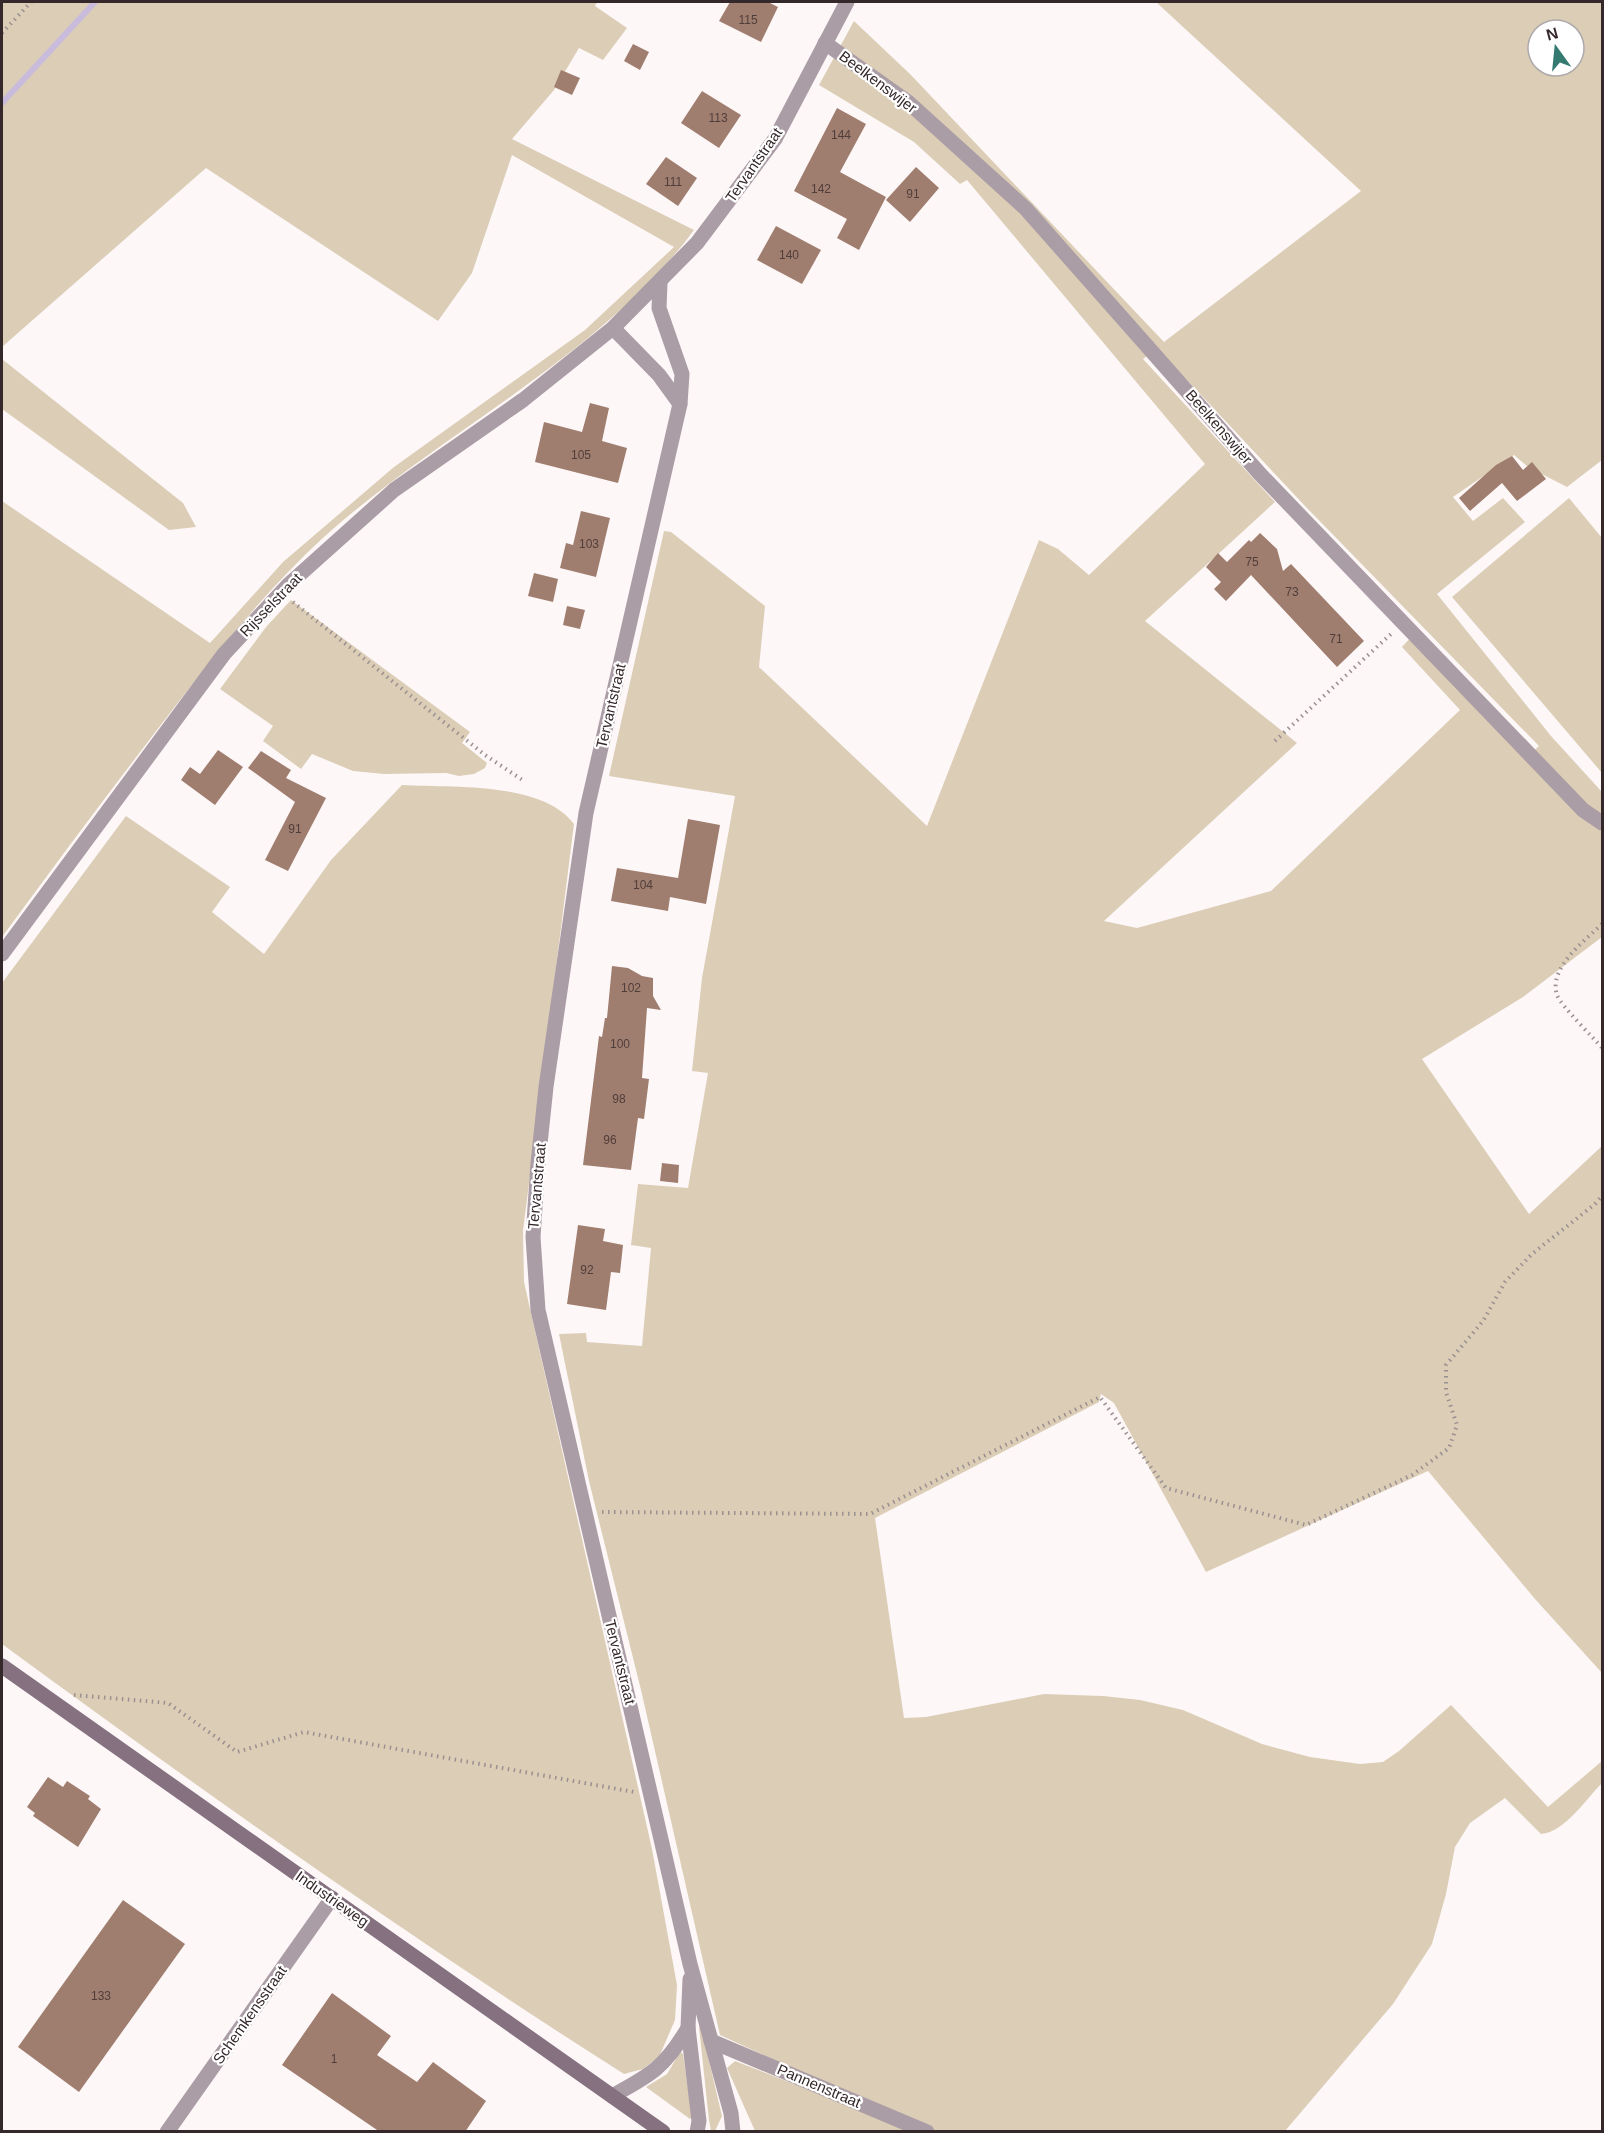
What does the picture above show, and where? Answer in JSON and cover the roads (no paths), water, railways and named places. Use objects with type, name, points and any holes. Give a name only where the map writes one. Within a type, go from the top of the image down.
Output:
[{"type":"main road","name":"Industrieweg","points":[[2,1666],[663,2132]]},
{"type":"street","name":"Tervantstraat","points":[[613,328],[698,243],[775,139],[847,2]]},
{"type":"street","name":"Beelkenswijer","points":[[825,43],[908,102],[1026,209],[1260,474],[1583,810],[1602,823]]},
{"type":"street","name":"Tervantstraat","points":[[660,283],[659,308],[682,374],[680,404],[586,813],[546,1087],[533,1237],[538,1310],[690,1964],[731,2114],[733,2132]]},
{"type":"street","points":[[613,328],[659,375],[680,404]]},
{"type":"street","name":"Rijsselstraat","points":[[2,954],[224,654],[280,592],[394,490],[523,400],[613,328]]},
{"type":"street","name":"Schemkensstraat","points":[[167,2132],[332,1899]]},
{"type":"street","name":"Tervantstraat","points":[[690,1964],[688,2028],[699,2121],[697,2132]]},
{"type":"street","name":"Tervantstraat","points":[[612,2096],[654,2073],[672,2055],[688,2028]]},
{"type":"street","name":"Pannenstraat","points":[[711,2041],[927,2132]]},
{"type":"waterway","points":[[2,103],[95,2]]}]
